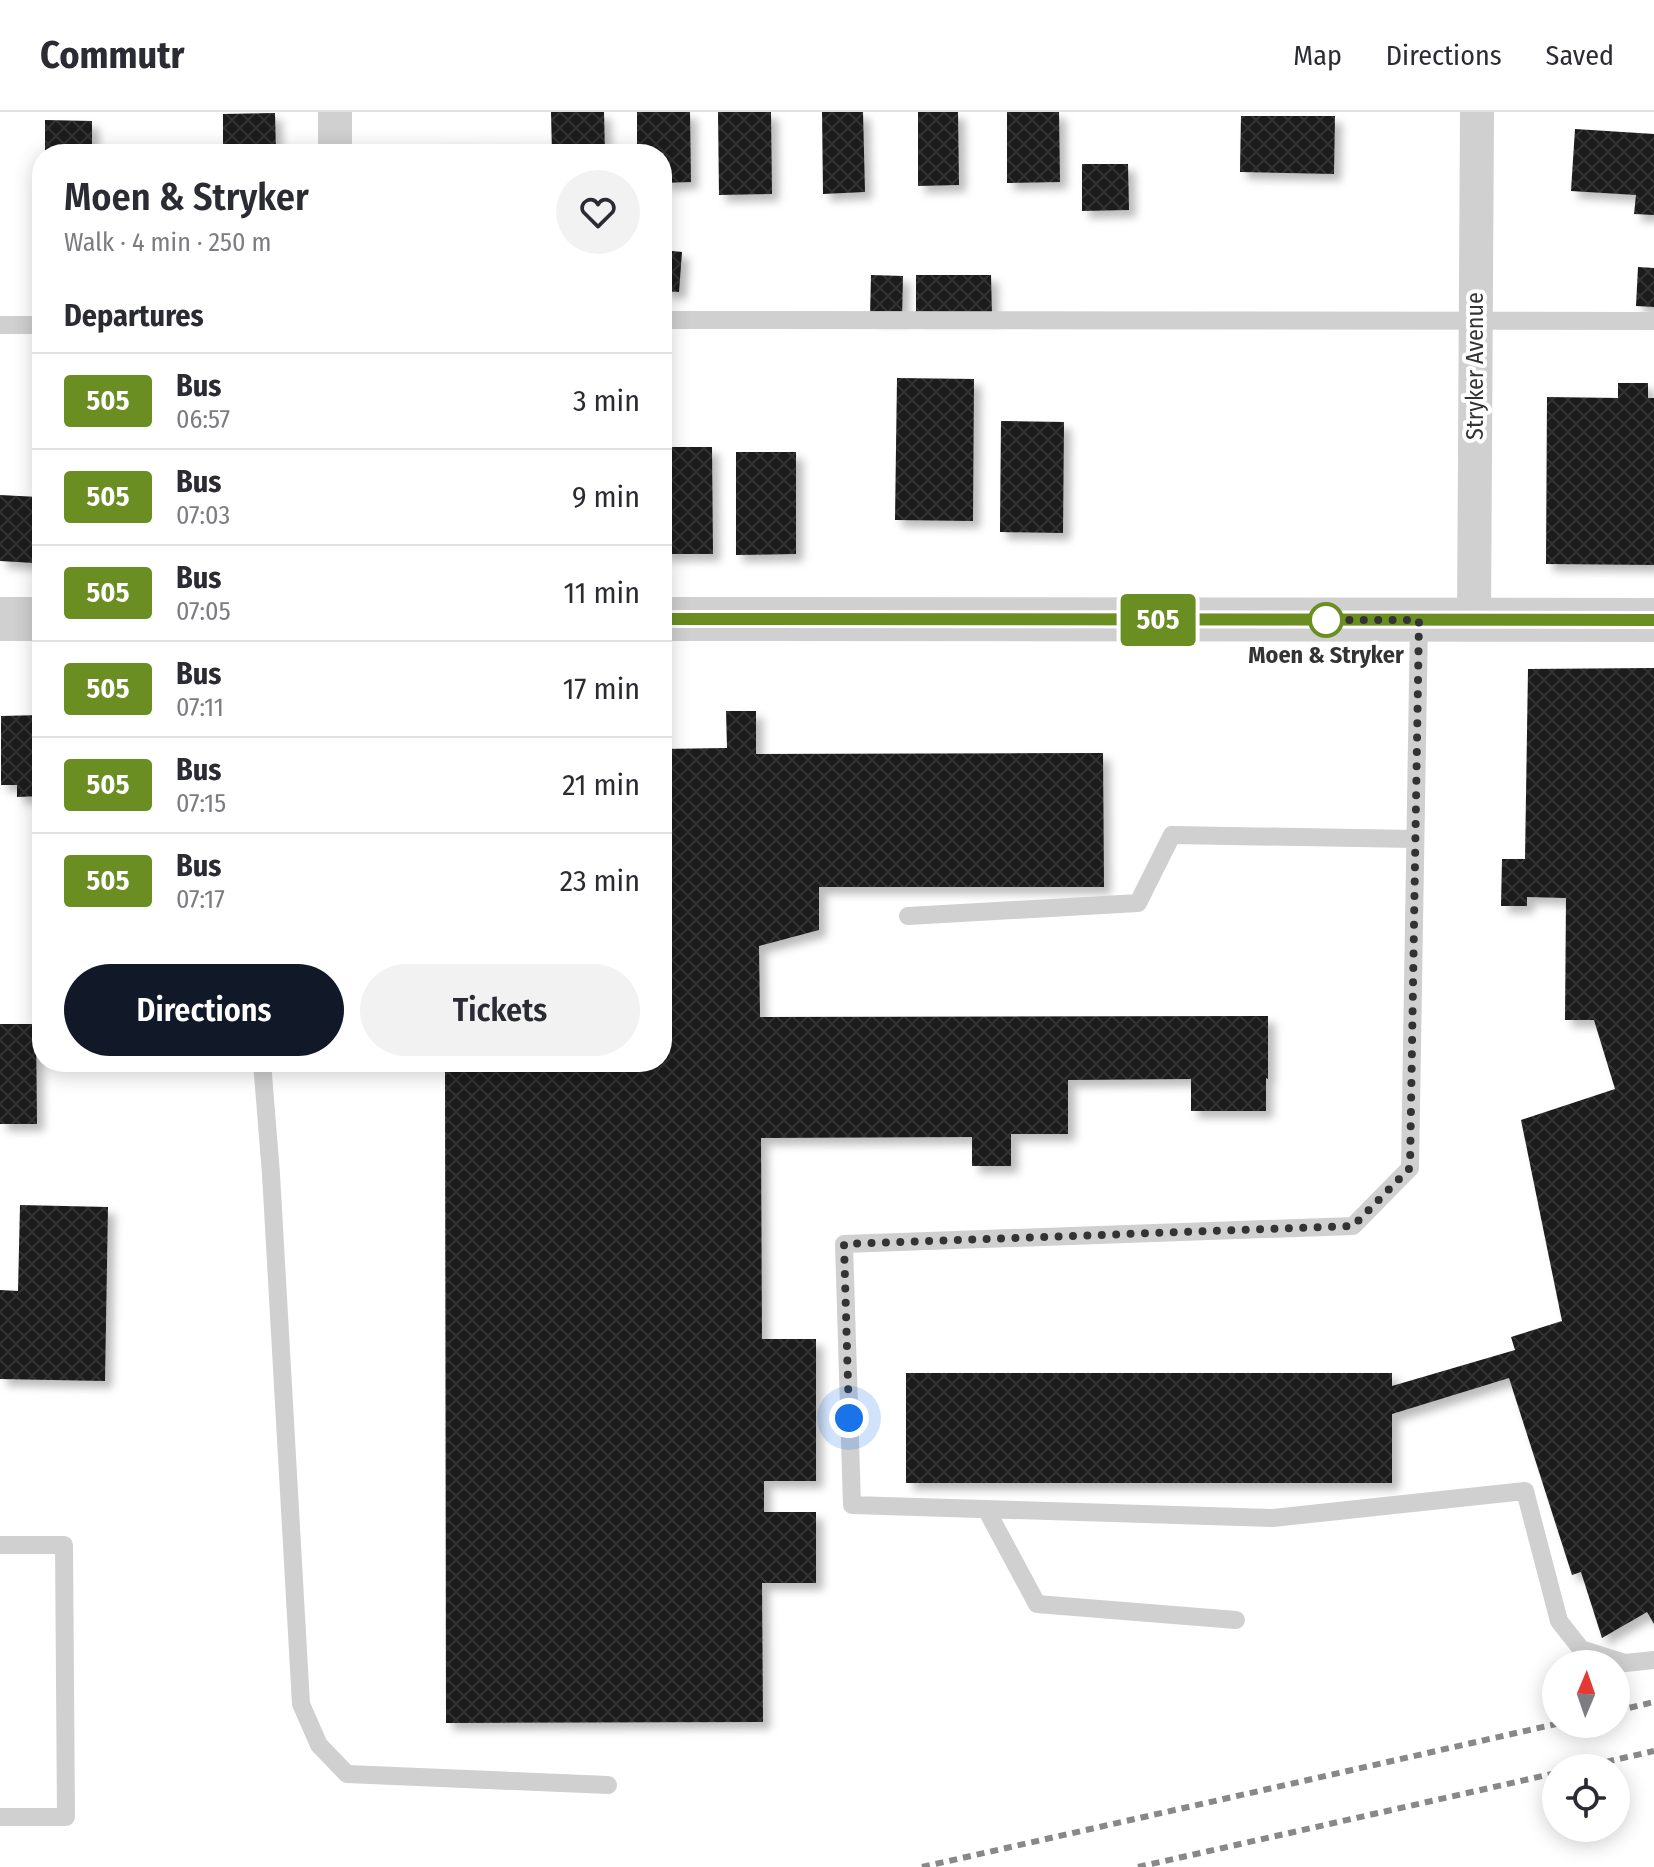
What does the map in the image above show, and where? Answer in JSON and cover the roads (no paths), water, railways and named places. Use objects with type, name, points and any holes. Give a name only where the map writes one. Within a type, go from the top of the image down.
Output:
[{"type":"street","points":[[335,112],[335,144]]},
{"type":"street","name":"Stryker Avenue","points":[[1474,620],[1477,112]]},
{"type":"street","points":[[0,619],[32,619]]},
{"type":"street","points":[[672,619],[1654,620]]},
{"type":"lane","points":[[672,320],[1654,321]]},
{"type":"lane","points":[[0,325],[32,325]]},
{"type":"lane","points":[[1419,620],[1410,1168],[1353,1226],[844,1244],[852,1505],[1273,1518],[1525,1491],[1559,1621],[1581,1649],[1625,1663],[1654,1660]]},
{"type":"lane","points":[[908,916],[1138,903],[1172,835],[1415,839]]},
{"type":"lane","points":[[263,1072],[301,1704],[319,1745],[347,1774],[608,1785]]},
{"type":"lane","points":[[986,1509],[1037,1604],[1236,1620]]},
{"type":"lane","points":[[0,1545],[64,1545],[66,1817],[0,1817]]},
{"type":"railway","points":[[1630,1708],[1654,1702]]},
{"type":"railway","points":[[922,1867],[1542,1727]]},
{"type":"railway","points":[[1630,1756],[1654,1751]]},
{"type":"railway","points":[[1138,1867],[1542,1776]]},
{"type":"place","name":"Moen & Stryker","points":[[1326,620]]}]
